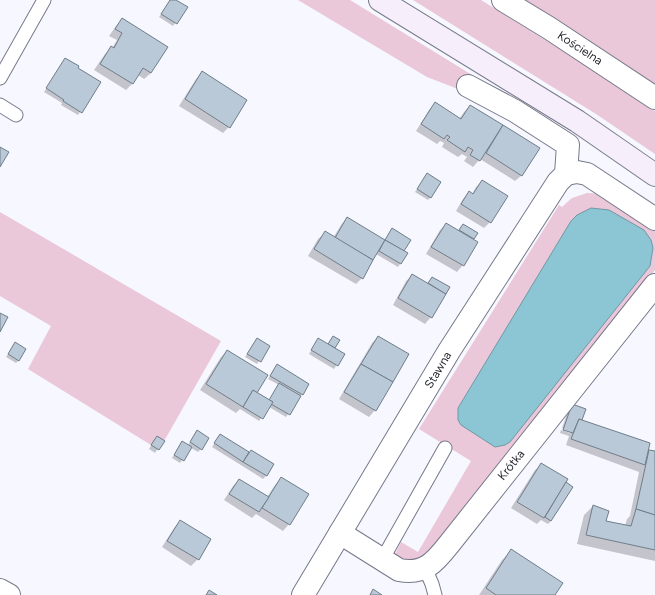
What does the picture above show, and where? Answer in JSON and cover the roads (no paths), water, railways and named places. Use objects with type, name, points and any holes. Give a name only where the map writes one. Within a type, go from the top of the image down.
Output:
[{"type":"main road","points":[[380,0],[577,121],[655,175]]},
{"type":"street","name":"Kościelna","points":[[503,0],[549,28],[655,98]]},
{"type":"street","points":[[468,86],[568,145],[566,174],[577,172],[587,174],[655,219]]},
{"type":"street","name":"Stawna","points":[[303,595],[449,351],[558,182],[566,174]]},
{"type":"street","name":"Krótka","points":[[425,568],[441,554],[655,285]]},
{"type":"street","points":[[340,533],[399,570],[409,572],[425,568]]},
{"type":"street","points":[[0,590],[9,595]]},
{"type":"lane","points":[[0,78],[44,0]]},
{"type":"lane","points":[[0,105],[16,115]]},
{"type":"lane","points":[[382,560],[445,448]]},
{"type":"lane","points":[[425,568],[435,595]]},
{"type":"water","points":[[591,208],[609,210],[644,230],[651,240],[653,248],[650,266],[510,442],[505,445],[495,447],[461,425],[458,420],[458,408],[571,221],[577,215]]}]
